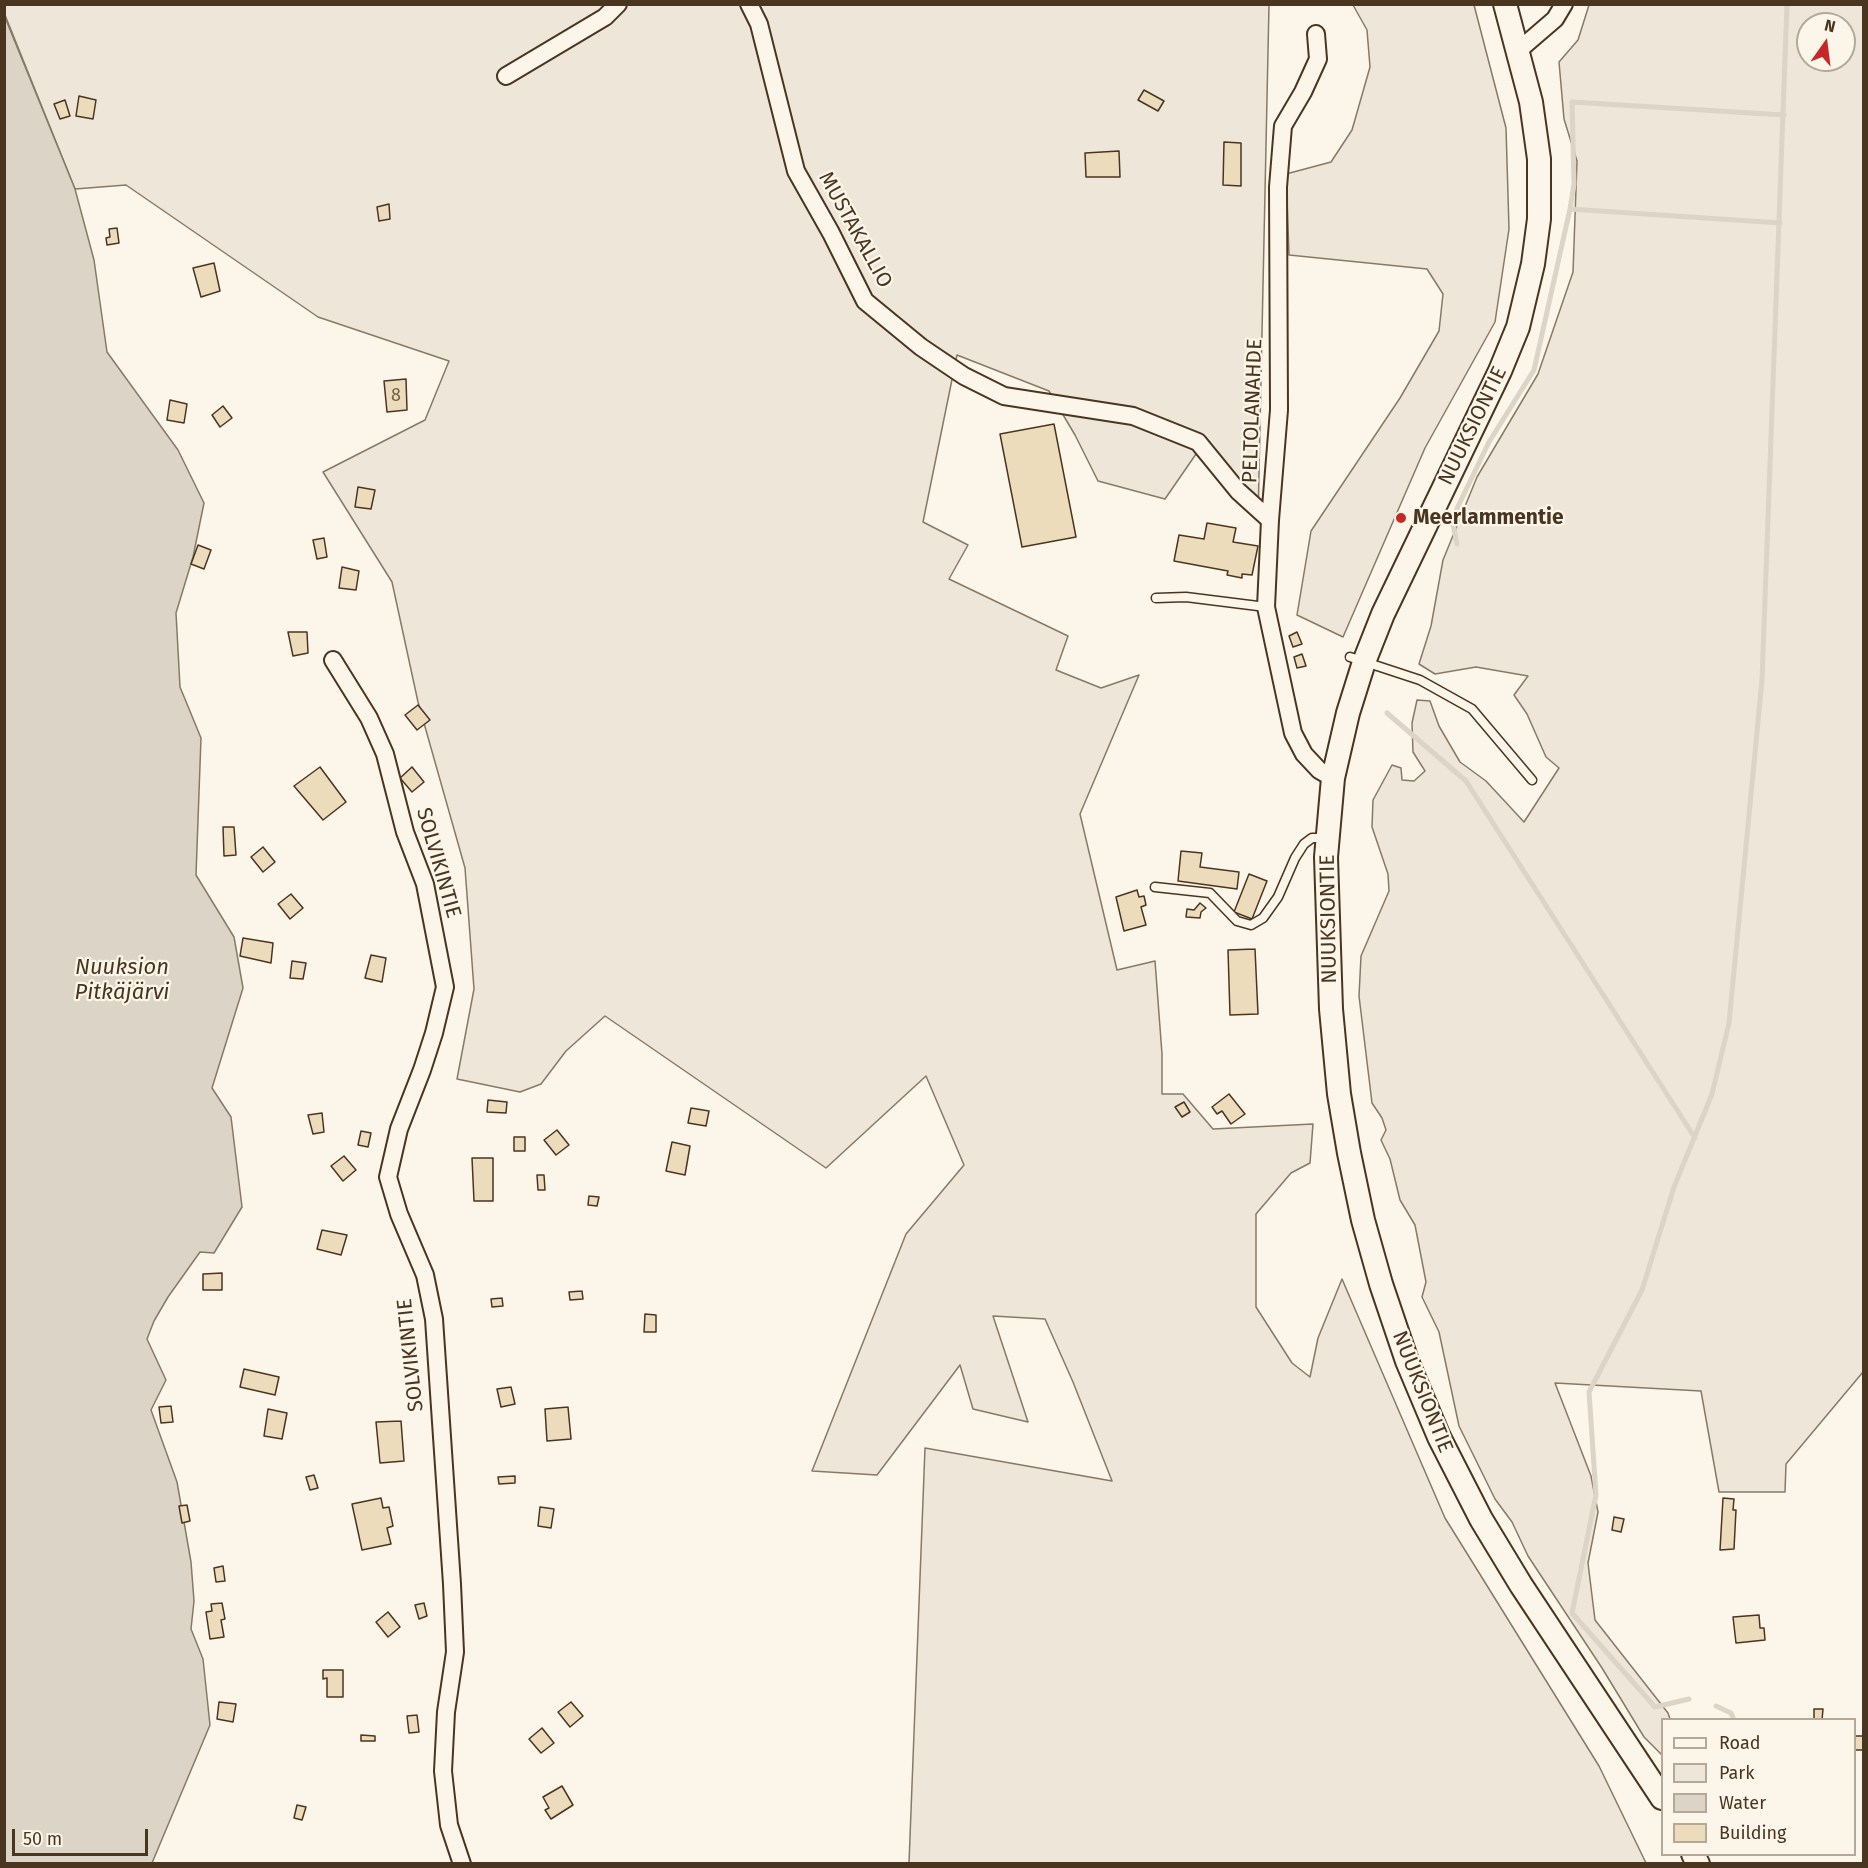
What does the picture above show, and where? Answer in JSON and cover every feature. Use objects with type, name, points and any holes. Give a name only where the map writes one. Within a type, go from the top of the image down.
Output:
[{"type":"street","points":[[506,76],[605,17],[618,4]]},
{"type":"street","name":"MUSTAKALLIO","points":[[749,4],[759,24],[796,171],[831,233],[865,301],[930,353],[964,376],[1004,396],[1133,416],[1198,442],[1238,491],[1270,520]]},
{"type":"street","name":"NUUKSIONTIE","points":[[1505,4],[1531,102],[1539,159],[1539,219],[1533,264],[1524,306],[1500,371],[1383,614],[1357,659],[1334,778],[1327,837],[1328,956],[1341,1106],[1363,1220],[1381,1284],[1407,1361],[1439,1437],[1481,1519],[1521,1585],[1661,1796]]},
{"type":"street","points":[[1519,50],[1555,19],[1564,4]]},
{"type":"street","name":"PELTOLANAHDE","points":[[1316,34],[1318,59],[1303,92],[1283,126],[1278,187],[1279,410],[1266,607],[1293,733],[1304,754],[1319,770],[1334,778]]},
{"type":"street","name":"SOLVIKINTIE","points":[[333,660],[369,718],[385,754],[405,832],[425,885],[445,987],[428,1052],[399,1129],[388,1177],[399,1214],[425,1275],[434,1319],[455,1652],[446,1712],[443,1770],[449,1825],[462,1863]]},
{"type":"lane","points":[[1156,598],[1186,597],[1266,607]]},
{"type":"lane","points":[[1357,659],[1420,680],[1472,709],[1532,780]]},
{"type":"lane","points":[[1155,887],[1210,893],[1237,921],[1251,925],[1263,918],[1278,897],[1295,858],[1304,844],[1312,838],[1327,837]]},
{"type":"green space","points":[[5,4],[1269,5],[1258,520],[1196,454],[1165,499],[1098,481],[1049,391],[957,355],[923,522],[968,545],[949,579],[1068,636],[1056,670],[1101,688],[1139,675],[1080,814],[1117,970],[1155,961],[1162,1054],[1162,1094],[1183,1094],[1213,1129],[1313,1124],[1310,1163],[1291,1173],[1256,1214],[1256,1307],[1292,1363],[1310,1377],[1318,1338],[1342,1279],[1445,1518],[1599,1766],[1646,1863],[909,1863],[925,1448],[1112,1481],[1045,1319],[993,1316],[1028,1422],[973,1409],[960,1365],[877,1475],[812,1471],[906,1234],[964,1165],[926,1076],[826,1168],[605,1016],[566,1051],[541,1084],[520,1092],[457,1079],[474,989],[465,868],[418,702],[392,582],[323,472],[425,420],[449,361],[318,317],[126,185],[75,189],[5,15]]},
{"type":"green space","points":[[1353,5],[1474,5],[1506,128],[1509,229],[1495,322],[1425,448],[1343,637],[1297,615],[1311,531],[1400,398],[1439,331],[1443,294],[1427,269],[1289,255],[1286,174],[1331,162],[1352,130],[1370,67],[1367,30]]},
{"type":"green space","points":[[1589,5],[1864,5],[1863,1372],[1786,1464],[1785,1492],[1719,1492],[1701,1391],[1555,1383],[1591,1476],[1598,1512],[1588,1563],[1595,1620],[1668,1713],[1670,1718],[1661,1718],[1661,1754],[1644,1737],[1602,1668],[1528,1556],[1512,1522],[1495,1499],[1459,1426],[1439,1332],[1422,1297],[1426,1282],[1415,1225],[1400,1200],[1390,1159],[1381,1140],[1386,1130],[1382,1118],[1372,1103],[1359,996],[1361,956],[1389,891],[1388,874],[1372,827],[1373,800],[1392,765],[1401,768],[1402,780],[1414,781],[1425,771],[1413,752],[1412,723],[1417,700],[1430,701],[1439,726],[1460,762],[1486,781],[1524,822],[1559,768],[1546,757],[1527,714],[1514,695],[1528,676],[1476,667],[1435,674],[1419,664],[1431,626],[1443,560],[1477,477],[1538,374],[1573,272],[1577,161],[1564,119],[1559,62],[1578,40]]},
{"type":"water","name":"Nuuksion Pitkäjärvi","points":[[4,15],[75,189],[94,260],[107,352],[178,450],[204,503],[193,557],[176,613],[180,687],[201,738],[196,875],[234,937],[243,988],[212,1088],[231,1117],[242,1207],[214,1253],[200,1252],[168,1297],[147,1339],[166,1380],[151,1410],[177,1482],[191,1562],[194,1601],[191,1629],[203,1659],[210,1725],[152,1863],[5,1863]]},
{"type":"building","points":[[1144,90],[1164,101],[1158,111],[1138,100]]},
{"type":"building","points":[[79,96],[96,100],[93,119],[76,116]]},
{"type":"building","points":[[65,100],[70,116],[60,119],[54,104]]},
{"type":"building","points":[[1224,142],[1241,143],[1241,186],[1223,185]]},
{"type":"building","points":[[1119,151],[1120,177],[1086,177],[1085,153]]},
{"type":"building","points":[[389,204],[390,219],[379,221],[377,207]]},
{"type":"building","points":[[117,228],[119,243],[107,245],[106,238],[110,237],[109,229]]},
{"type":"building","points":[[214,263],[220,291],[201,297],[193,268]]},
{"type":"building","points":[[406,379],[407,410],[387,412],[384,381]]},
{"type":"building","points":[[170,400],[187,404],[184,423],[167,420]]},
{"type":"building","points":[[223,406],[232,418],[220,427],[212,415]]},
{"type":"building","points":[[1054,424],[1076,537],[1022,547],[1000,434]]},
{"type":"building","points":[[358,487],[375,490],[371,509],[355,507]]},
{"type":"building","points":[[1207,523],[1236,528],[1233,542],[1258,546],[1252,575],[1242,574],[1242,578],[1227,575],[1228,571],[1174,561],[1179,535],[1204,539]]},
{"type":"building","points":[[324,538],[327,557],[317,559],[313,540]]},
{"type":"building","points":[[198,545],[211,550],[204,569],[191,564]]},
{"type":"building","points":[[342,567],[359,571],[356,590],[339,588]]},
{"type":"building","points":[[288,632],[307,632],[308,653],[293,656]]},
{"type":"building","points":[[1297,632],[1302,644],[1293,647],[1289,636]]},
{"type":"building","points":[[1302,654],[1306,666],[1297,668],[1294,657]]},
{"type":"building","points":[[418,705],[430,720],[417,730],[405,715]]},
{"type":"building","points":[[320,767],[346,802],[323,820],[294,786]]},
{"type":"building","points":[[412,767],[424,782],[412,792],[400,778]]},
{"type":"building","points":[[223,827],[234,827],[236,855],[224,856]]},
{"type":"building","points":[[263,847],[275,862],[263,872],[251,857]]},
{"type":"building","points":[[1181,851],[1202,853],[1200,867],[1239,872],[1237,889],[1178,881]]},
{"type":"building","points":[[1249,874],[1267,881],[1252,919],[1234,912]]},
{"type":"building","points":[[1137,890],[1139,897],[1144,896],[1146,905],[1141,907],[1146,925],[1124,931],[1116,897]]},
{"type":"building","points":[[291,894],[303,908],[290,919],[278,904]]},
{"type":"building","points":[[1200,903],[1206,908],[1201,912],[1200,918],[1186,917],[1187,909],[1194,910]]},
{"type":"building","points":[[243,938],[273,943],[271,963],[240,956]]},
{"type":"building","points":[[1255,949],[1258,1014],[1230,1015],[1228,950]]},
{"type":"building","points":[[371,955],[386,958],[382,982],[365,978]]},
{"type":"building","points":[[292,961],[306,963],[303,979],[290,978]]},
{"type":"building","points":[[1229,1094],[1245,1114],[1231,1124],[1222,1111],[1217,1114],[1212,1107]]},
{"type":"building","points":[[488,1100],[507,1102],[506,1113],[487,1112]]},
{"type":"building","points":[[1184,1102],[1190,1112],[1182,1117],[1175,1107]]},
{"type":"building","points":[[691,1108],[709,1111],[706,1126],[688,1123]]},
{"type":"building","points":[[322,1113],[324,1132],[313,1134],[308,1115]]},
{"type":"building","points":[[557,1130],[569,1145],[556,1155],[544,1140]]},
{"type":"building","points":[[361,1131],[371,1133],[368,1147],[358,1145]]},
{"type":"building","points":[[514,1137],[525,1137],[525,1151],[514,1151]]},
{"type":"building","points":[[672,1142],[690,1146],[685,1175],[666,1171]]},
{"type":"building","points":[[344,1156],[356,1170],[343,1181],[331,1166]]},
{"type":"building","points":[[472,1158],[493,1158],[493,1201],[474,1201]]},
{"type":"building","points":[[537,1175],[544,1175],[545,1190],[538,1190]]},
{"type":"building","points":[[589,1196],[599,1197],[597,1206],[588,1205]]},
{"type":"building","points":[[322,1230],[347,1235],[341,1255],[317,1249]]},
{"type":"building","points":[[222,1273],[222,1290],[203,1290],[203,1274]]},
{"type":"building","points":[[582,1291],[583,1299],[570,1300],[569,1292]]},
{"type":"building","points":[[502,1298],[503,1306],[492,1307],[491,1299]]},
{"type":"building","points":[[645,1314],[656,1315],[656,1332],[644,1332]]},
{"type":"building","points":[[244,1369],[279,1377],[275,1395],[240,1387]]},
{"type":"building","points":[[511,1387],[515,1404],[501,1407],[497,1389]]},
{"type":"building","points":[[171,1406],[173,1422],[161,1423],[159,1407]]},
{"type":"building","points":[[568,1407],[571,1439],[547,1441],[545,1409]]},
{"type":"building","points":[[268,1409],[287,1413],[282,1439],[264,1436]]},
{"type":"building","points":[[401,1421],[404,1461],[380,1463],[376,1422]]},
{"type":"building","points":[[314,1475],[318,1488],[310,1490],[306,1477]]},
{"type":"building","points":[[515,1476],[515,1483],[499,1484],[498,1477]]},
{"type":"building","points":[[381,1498],[383,1508],[389,1507],[393,1526],[387,1528],[391,1544],[362,1550],[352,1504]]},
{"type":"building","points":[[1723,1498],[1734,1499],[1733,1510],[1736,1510],[1734,1549],[1720,1550]]},
{"type":"building","points":[[187,1505],[190,1521],[182,1523],[179,1506]]},
{"type":"building","points":[[540,1507],[554,1509],[551,1528],[538,1526]]},
{"type":"building","points":[[1614,1517],[1624,1519],[1621,1532],[1612,1530]]},
{"type":"building","points":[[223,1566],[225,1581],[216,1582],[214,1568]]},
{"type":"building","points":[[222,1603],[225,1619],[221,1620],[224,1637],[210,1639],[206,1612],[212,1611],[211,1604]]},
{"type":"building","points":[[424,1603],[427,1616],[419,1619],[415,1605]]},
{"type":"building","points":[[388,1612],[400,1627],[388,1637],[376,1622]]},
{"type":"building","points":[[1759,1615],[1760,1628],[1764,1628],[1765,1640],[1736,1643],[1733,1617]]},
{"type":"building","points":[[323,1670],[343,1670],[343,1697],[327,1697],[327,1678],[323,1679]]},
{"type":"building","points":[[219,1702],[236,1704],[233,1722],[217,1719]]},
{"type":"building","points":[[571,1702],[583,1716],[570,1727],[558,1712]]},
{"type":"building","points":[[1814,1709],[1823,1709],[1822,1718],[1814,1718]]},
{"type":"building","points":[[417,1715],[419,1732],[409,1733],[407,1716]]},
{"type":"building","points":[[542,1728],[554,1743],[541,1753],[529,1739]]},
{"type":"building","points":[[361,1735],[375,1736],[375,1741],[361,1741]]},
{"type":"building","points":[[1856,1736],[1864,1736],[1864,1750],[1856,1750]]},
{"type":"building","points":[[562,1786],[573,1805],[551,1819],[545,1810],[549,1808],[543,1797]]},
{"type":"building","points":[[297,1805],[306,1807],[302,1820],[294,1818]]},
{"type":"waterway","points":[[1689,1699],[1655,1707],[1572,1613],[1596,1495],[1589,1392],[1642,1290],[1674,1187],[1712,1094],[1729,1023],[1762,680],[1787,4]]},
{"type":"waterway","points":[[1457,544],[1452,519],[1489,442],[1534,370],[1574,184],[1572,102],[1784,115]]},
{"type":"waterway","points":[[1570,209],[1780,223]]},
{"type":"waterway","points":[[1387,713],[1466,781],[1695,1138]]},
{"type":"waterway","points":[[1716,1706],[1731,1713],[1733,1718]]},
{"type":"place","name":"Meerlammentie","points":[[1401,518]]}]
